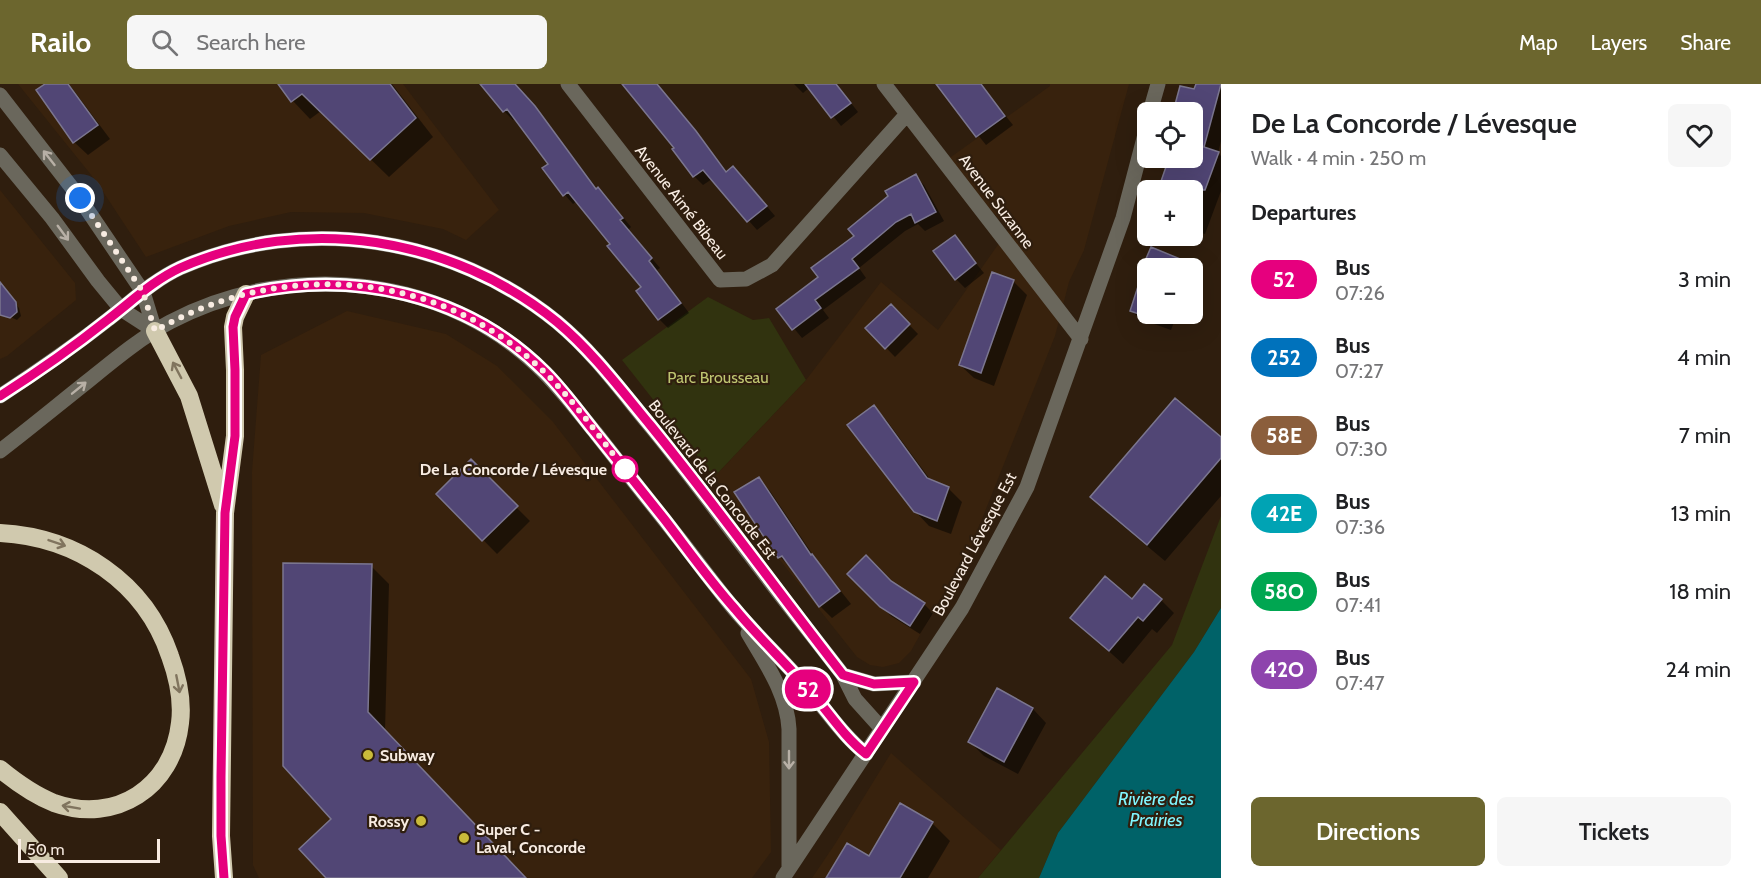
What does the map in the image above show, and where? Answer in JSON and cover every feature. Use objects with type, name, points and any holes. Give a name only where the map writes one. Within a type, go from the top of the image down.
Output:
[{"type":"highway","points":[[224,878],[221,845],[221,777],[225,513],[235,436],[233,327],[235,317],[246,294]]},
{"type":"highway","points":[[155,331],[189,396],[225,513]]},
{"type":"highway","points":[[0,533],[37,537],[65,546],[95,561],[124,584],[149,613],[168,649],[179,688],[181,711],[176,744],[162,772],[141,793],[113,806],[86,809],[55,803],[28,790],[0,770]]},
{"type":"highway","points":[[0,812],[59,878]]},
{"type":"street","name":"Avenue Aimé Bibeau","points":[[568,84],[720,280],[746,279],[771,265],[908,114]]},
{"type":"street","name":"Avenue Suzanne","points":[[884,84],[1081,339]]},
{"type":"street","points":[[1153,102],[1158,84]]},
{"type":"street","points":[[0,95],[76,193],[143,292],[155,331]]},
{"type":"street","points":[[0,154],[121,309],[155,331]]},
{"type":"street","name":"Boulevard Lévesque Est","points":[[786,874],[967,601],[1027,487],[1123,218],[1137,165]]},
{"type":"street","name":"Boulevard de la Concorde Est","points":[[0,396],[59,357],[164,276],[211,256],[269,242],[308,238],[370,241],[412,249],[452,261],[491,278],[526,299],[559,324],[602,368],[681,464],[843,675],[855,699],[882,729]]},
{"type":"street","points":[[0,451],[121,355],[155,331],[184,316],[246,294],[279,287],[312,284],[348,284],[420,297],[455,311],[502,337],[532,360],[558,387],[735,609],[810,691],[847,737],[866,754]]},
{"type":"street","points":[[735,609],[780,688],[787,709],[789,729],[786,874]]},
{"type":"street","points":[[843,675],[874,684],[914,682]]},
{"type":"shaded area","points":[[18,84],[403,84],[499,210],[466,240],[443,229],[364,213],[291,212],[229,226],[146,257],[96,181]]},
{"type":"shaded area","points":[[1050,84],[1129,84],[1084,250],[1069,282],[1055,336],[964,564],[933,611],[911,651],[899,663],[883,667],[870,665],[857,657],[714,477],[806,380],[881,282],[938,330],[1009,229],[944,162]]},
{"type":"shaded area","points":[[0,190],[75,283],[76,300],[7,356],[0,359]]},
{"type":"shaded area","points":[[347,311],[446,334],[497,366],[553,422],[751,679],[769,742],[771,852],[752,878],[259,878],[253,865],[252,472],[261,355]]},
{"type":"shaded area","points":[[891,753],[1001,850],[978,878],[812,878]]},
{"type":"green space","name":"Parc Brousseau","points":[[708,297],[753,320],[769,318],[806,380],[714,477],[622,360]]},
{"type":"green space","points":[[1221,516],[1221,608],[1194,652],[1058,833],[1039,878],[978,878],[1172,645]]},
{"type":"water","name":"Rivière des Prairies","points":[[1221,608],[1221,878],[1039,878],[1058,833],[1194,652]]},
{"type":"building","points":[[45,84],[68,84],[98,125],[73,143],[36,90]]},
{"type":"building","points":[[278,84],[390,84],[416,118],[370,160],[302,94],[291,102]]},
{"type":"building","points":[[480,84],[515,84],[535,106],[596,189],[598,187],[623,218],[620,220],[652,258],[649,261],[681,303],[658,320],[636,291],[641,287],[607,246],[610,244],[568,192],[563,196],[542,168],[548,164],[507,109],[503,112]]},
{"type":"building","points":[[622,84],[657,84],[726,172],[733,166],[767,206],[747,222],[703,170],[693,177],[672,149],[674,148]]},
{"type":"building","points":[[805,84],[836,84],[851,103],[831,118]]},
{"type":"building","points":[[936,84],[981,84],[1005,116],[976,137]]},
{"type":"building","points":[[1196,84],[1221,84],[1204,147],[1219,152],[1205,190],[1203,190],[1203,180],[1161,180],[1166,168],[1203,168],[1203,102],[1176,102],[1180,86],[1194,89]]},
{"type":"building","points":[[916,174],[936,212],[915,223],[911,214],[896,222],[852,259],[859,268],[815,300],[821,308],[792,330],[776,309],[818,277],[811,268],[854,236],[848,229],[888,196],[885,191]]},
{"type":"building","points":[[955,235],[976,263],[955,280],[933,251]]},
{"type":"building","points":[[1151,247],[1178,258],[1146,258]]},
{"type":"building","points":[[992,272],[1014,280],[981,373],[959,365]]},
{"type":"building","points":[[0,282],[16,302],[17,312],[10,318],[0,315]]},
{"type":"building","points":[[1137,290],[1137,313],[1130,311]]},
{"type":"building","points":[[891,304],[910,324],[885,349],[865,328]]},
{"type":"building","points":[[1175,398],[1221,437],[1221,458],[1147,545],[1090,497]]},
{"type":"building","points":[[874,405],[927,478],[949,487],[937,521],[914,512],[847,425]]},
{"type":"building","points":[[471,459],[518,506],[482,541],[436,494]]},
{"type":"building","points":[[759,477],[811,555],[840,591],[819,607],[782,556],[778,558],[734,492]]},
{"type":"building","points":[[866,555],[891,581],[925,603],[910,626],[880,607],[847,574]]},
{"type":"building","points":[[283,563],[372,564],[368,712],[526,878],[326,878],[299,849],[331,819],[283,766]]},
{"type":"building","points":[[1105,576],[1132,599],[1144,584],[1162,599],[1143,621],[1138,617],[1109,651],[1070,618]]},
{"type":"building","points":[[997,688],[1033,708],[1004,762],[968,742]]},
{"type":"building","points":[[900,803],[933,822],[900,878],[826,878],[847,843],[869,856]]},
{"type":"bus line","name":"52","points":[[0,396],[59,357],[164,276],[211,256],[269,242],[308,238],[370,241],[433,255],[471,269],[509,288],[543,311],[589,352],[681,464],[843,675],[874,684],[914,682],[866,754],[851,742],[810,691],[735,609],[558,387],[532,360],[487,328],[455,311],[420,297],[384,289],[348,284],[312,284],[279,287],[246,294],[235,317],[233,327],[235,436],[225,513],[221,777],[224,878]]},
{"type":"place","name":"De La Concorde / Lévesque","points":[[625,469]]},
{"type":"place","name":"Subway","points":[[368,755]]},
{"type":"place","name":"Rossy","points":[[421,821]]},
{"type":"place","name":"Super C - Laval, Concorde","points":[[464,838]]},
{"type":"route","points":[[80,198],[143,292],[155,331],[212,305],[246,294],[279,287],[348,284],[420,297],[455,311],[487,328],[532,360],[558,387],[631,477],[625,469]]}]
